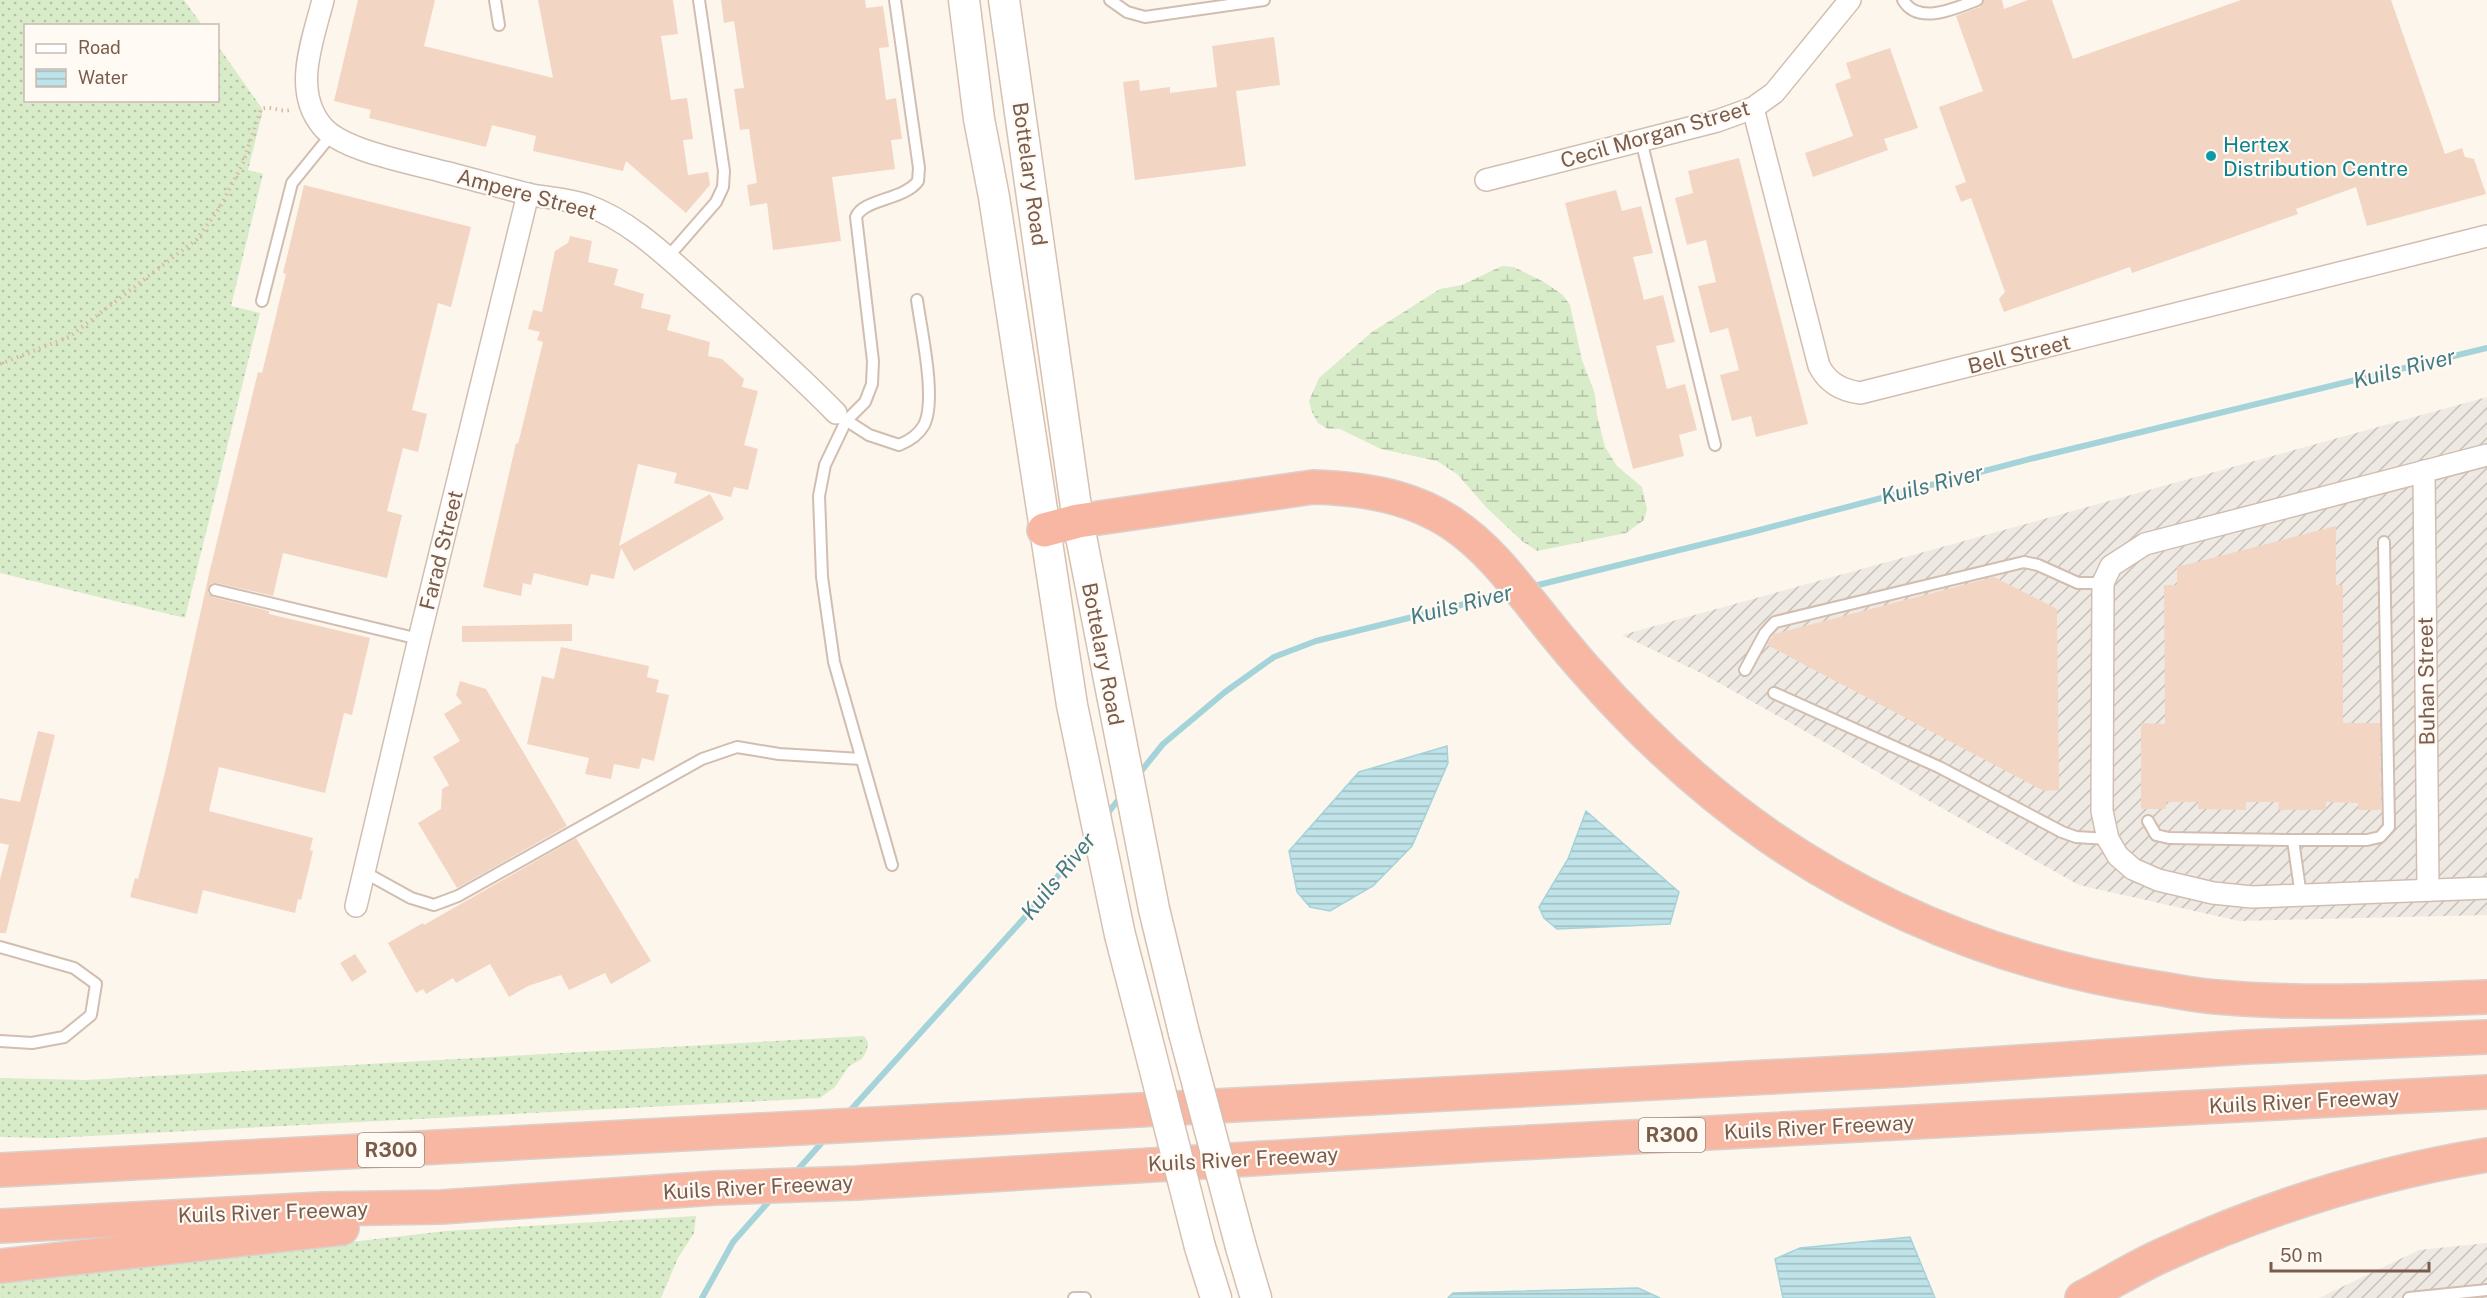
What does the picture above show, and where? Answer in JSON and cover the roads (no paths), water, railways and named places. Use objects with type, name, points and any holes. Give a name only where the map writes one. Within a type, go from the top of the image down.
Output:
[{"type":"highway","points":[[1044,530],[1078,521],[1313,487],[1350,488],[1398,497],[1428,508],[1451,521],[1477,542],[1497,562],[1582,667],[1624,713],[1716,797],[1770,837],[1861,892],[1936,928],[1986,947],[2048,966],[2116,982],[2216,997],[2304,1000],[2487,996]]},
{"type":"highway","name":"R300","points":[[0,1170],[1901,1070],[2246,1047],[2487,1037]]},
{"type":"highway","name":"Kuils River Freeway","points":[[0,1226],[322,1209],[441,1207],[715,1188],[856,1183],[1514,1143],[2487,1092]]},
{"type":"highway","points":[[0,1154],[75,1166]]},
{"type":"highway","points":[[2082,1298],[2161,1256],[2221,1229],[2301,1200],[2401,1172],[2487,1155]]},
{"type":"highway","points":[[0,1266],[370,1225],[441,1207]]},
{"type":"main road","name":"Bottelary Road","points":[[964,0],[980,119],[1072,705],[1120,934],[1200,1247],[1216,1298]]},
{"type":"main road","name":"Bottelary Road","points":[[1004,0],[1078,521],[1108,681],[1154,909],[1184,1033],[1256,1298]]},
{"type":"street","name":"Ampere Street","points":[[324,0],[307,64],[309,102],[314,115],[331,135],[360,149],[528,194],[586,205],[637,233],[796,372],[841,417]]},
{"type":"street","name":"Cecil Morgan Street","points":[[1486,180],[1735,116],[1753,108],[1783,84],[1850,0]]},
{"type":"street","name":"Bell Street","points":[[1753,108],[1819,366],[1823,374],[1837,386],[1860,393],[2487,236]]},
{"type":"street","name":"Farad Street","points":[[356,906],[528,194]]},
{"type":"street","points":[[2487,455],[2145,544],[2110,566],[2103,583],[2102,811],[2108,838],[2118,856],[2133,869],[2158,880],[2213,893],[2252,897],[2487,888]]},
{"type":"street","name":"Buhan Street","points":[[2424,471],[2428,891]]},
{"type":"lane","points":[[495,0],[500,25]]},
{"type":"lane","points":[[667,258],[716,202],[723,187],[724,171],[699,0]]},
{"type":"lane","points":[[892,865],[834,662],[821,566],[819,496],[825,465],[841,417],[865,402],[872,384],[873,361],[856,218],[863,208],[903,194],[918,181],[919,168],[894,0]]},
{"type":"lane","points":[[1110,0],[1127,12],[1145,17],[1264,0]]},
{"type":"lane","points":[[1903,0],[1906,6],[1916,13],[1929,14],[1951,10],[1977,0]]},
{"type":"lane","points":[[262,301],[292,183],[331,135]]},
{"type":"lane","points":[[1641,140],[1715,445]]},
{"type":"lane","points":[[841,417],[869,435],[899,446],[913,439],[924,425],[928,406],[926,365],[917,300]]},
{"type":"lane","points":[[2148,821],[2156,835],[2169,838],[2367,840],[2380,837],[2389,826],[2384,543]]},
{"type":"lane","points":[[1745,670],[1765,633],[1775,622],[2024,562],[2038,565],[2078,583],[2103,583]]},
{"type":"lane","points":[[215,590],[419,639]]},
{"type":"lane","points":[[1774,693],[1939,767],[2062,832],[2076,837],[2108,838]]},
{"type":"lane","points":[[364,872],[411,898],[434,905],[458,896],[702,759],[737,747],[779,754],[861,759]]},
{"type":"lane","points":[[2293,840],[2301,896]]},
{"type":"lane","points":[[0,947],[74,969],[96,984],[91,1015],[64,1037],[32,1043],[0,1041]]},
{"type":"lane","points":[[2409,1298],[2487,1290]]},
{"type":"lane","points":[[1074,1298],[1085,1298]]},
{"type":"water","points":[[1447,746],[1448,763],[1412,846],[1373,886],[1330,911],[1310,907],[1297,892],[1289,851],[1359,772]]},
{"type":"water","points":[[1586,811],[1679,892],[1670,924],[1557,929],[1544,918],[1539,907],[1568,859]]},
{"type":"water","points":[[1910,1237],[1935,1298],[1783,1298],[1775,1259],[1800,1248]]},
{"type":"water","points":[[1638,1288],[1660,1298],[1448,1298],[1453,1293]]},
{"type":"waterway","name":"Kuils River","points":[[1530,587],[2034,458],[2487,348]]},
{"type":"waterway","name":"Kuils River","points":[[1138,775],[1163,744],[1225,692],[1274,657],[1316,641],[1509,593]]},
{"type":"waterway","name":"Kuils River","points":[[1104,818],[1122,795]]},
{"type":"waterway","name":"Kuils River","points":[[847,1114],[1026,916],[1089,837]]},
{"type":"waterway","name":"Kuils River","points":[[793,1175],[826,1138]]},
{"type":"waterway","name":"Kuils River","points":[[702,1298],[733,1242],[772,1198]]},
{"type":"place","name":"Hertex Distribution Centre","points":[[2211,156]]}]
